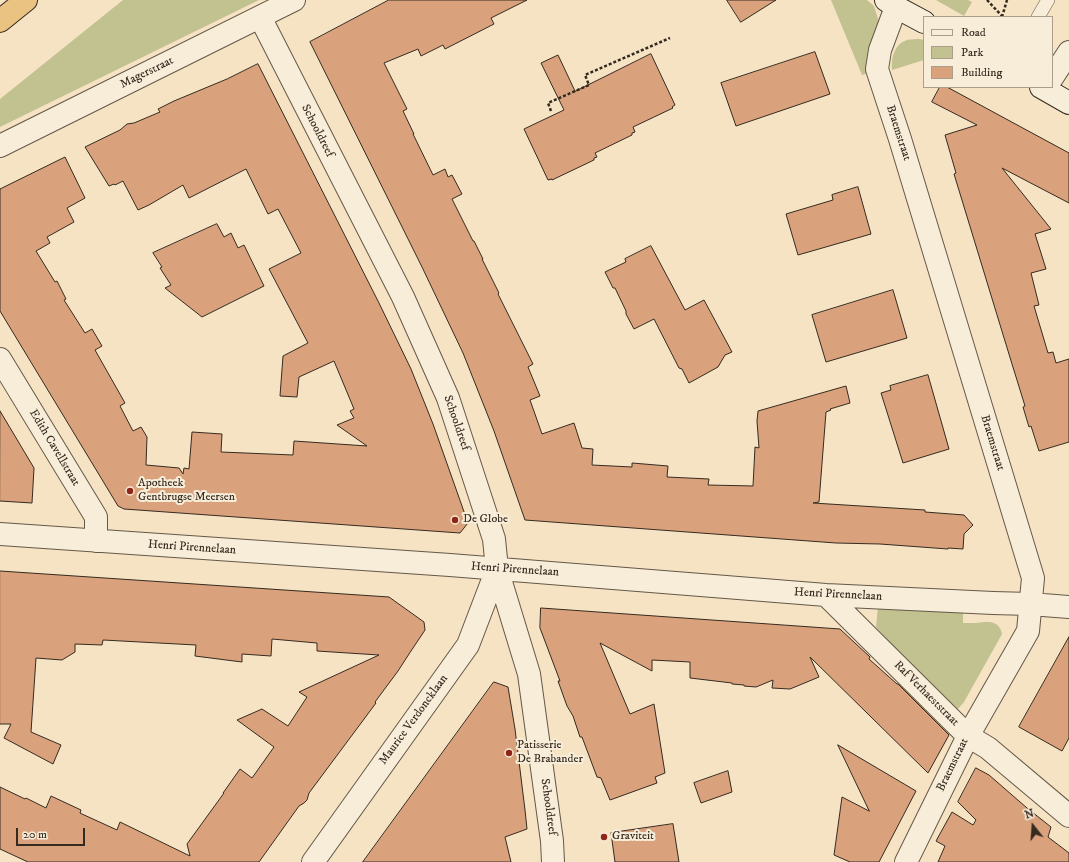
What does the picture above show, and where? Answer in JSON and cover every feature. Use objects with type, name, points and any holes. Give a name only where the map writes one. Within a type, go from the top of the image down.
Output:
[{"type":"highway","points":[[0,21],[26,0]]},
{"type":"street","name":"Magerstraat","points":[[0,146],[294,0]]},
{"type":"street","points":[[891,4],[923,21]]},
{"type":"street","name":"Braemstraat","points":[[891,4],[877,69],[900,139],[1032,578],[1028,631],[968,736],[906,862]]},
{"type":"street","name":"Schooldreef","points":[[260,17],[403,297],[448,398],[494,539],[497,569],[529,674],[552,841],[553,862]]},
{"type":"street","points":[[1053,75],[1069,52]]},
{"type":"street","points":[[1050,88],[1069,103]]},
{"type":"street","name":"Edith Cavellstraat","points":[[0,359],[96,517],[96,541]]},
{"type":"street","name":"Henri Pirennelaan","points":[[0,534],[497,569],[826,595],[1030,604],[1069,608]]},
{"type":"street","name":"Maurice Verdoncklaan","points":[[313,862],[468,645],[497,569]]},
{"type":"street","name":"Raf Verhaeststraat","points":[[826,595],[968,736],[988,748],[1069,816]]},
{"type":"lane","points":[[1039,16],[1048,0]]},
{"type":"path","points":[[987,0],[1002,16]]},
{"type":"path","points":[[1003,16],[1007,0]]},
{"type":"path","points":[[552,111],[548,103],[589,86],[585,75],[670,38]]},
{"type":"green space","points":[[123,0],[259,0],[0,127],[0,99]]},
{"type":"green space","points":[[831,0],[867,0],[874,6],[879,22],[869,73],[862,75]]},
{"type":"green space","points":[[936,0],[968,0],[972,2],[964,16]]},
{"type":"green space","points":[[912,39],[923,40],[923,60],[892,70],[892,61],[896,48],[903,42]]},
{"type":"green space","points":[[878,607],[963,613],[963,623],[992,622],[998,626],[1002,634],[964,702],[957,710],[941,700],[876,627]]},
{"type":"building","points":[[389,0],[527,0],[491,18],[494,24],[445,49],[443,45],[421,56],[418,49],[384,63],[407,109],[403,111],[433,175],[445,169],[448,177],[452,175],[462,194],[452,199],[483,259],[499,293],[498,294],[533,364],[528,367],[540,396],[530,400],[542,434],[574,423],[582,448],[593,449],[592,465],[632,467],[632,463],[668,466],[667,477],[709,479],[708,485],[753,486],[755,447],[759,448],[757,421],[758,411],[846,386],[850,403],[830,409],[831,410],[826,412],[819,502],[813,503],[925,510],[925,512],[964,515],[973,525],[964,534],[963,549],[836,543],[525,520],[494,431],[463,353],[310,42]]},
{"type":"building","points":[[727,0],[776,0],[741,22]]},
{"type":"building","points":[[815,52],[830,94],[736,126],[721,83]]},
{"type":"building","points":[[651,54],[675,105],[672,107],[673,108],[633,127],[635,132],[632,133],[632,135],[595,153],[597,157],[594,158],[594,160],[552,180],[548,180],[524,129],[564,110],[541,63],[558,55],[575,91]]},
{"type":"building","points":[[258,64],[411,369],[433,424],[468,523],[460,533],[124,509],[118,506],[0,311],[0,189],[65,157],[85,198],[67,208],[74,222],[47,237],[50,243],[36,251],[55,282],[57,281],[66,299],[64,300],[85,333],[92,329],[102,346],[95,350],[125,403],[120,406],[133,431],[141,427],[147,437],[146,465],[179,468],[183,474],[184,468],[189,469],[192,432],[222,434],[221,452],[293,455],[294,441],[367,446],[337,425],[354,418],[350,411],[354,409],[334,361],[299,377],[297,397],[280,396],[283,356],[308,343],[269,269],[301,253],[278,209],[268,214],[246,169],[189,198],[183,185],[138,210],[123,181],[109,186],[85,147],[120,130],[127,124],[134,123],[160,112],[158,109],[174,101],[227,79]]},
{"type":"building","points":[[939,88],[949,88],[1069,153],[1069,203],[1002,168],[1051,229],[1035,234],[1046,269],[1031,273],[1039,305],[1034,306],[1048,353],[1053,352],[1056,363],[1069,359],[1069,442],[1039,451],[1031,426],[1029,427],[1023,407],[1025,406],[954,174],[956,173],[945,135],[977,125],[932,102]]},
{"type":"building","points":[[858,187],[871,234],[798,255],[786,214],[833,200],[832,195]]},
{"type":"building","points":[[217,224],[224,237],[231,233],[238,248],[244,245],[264,286],[202,317],[165,288],[171,285],[160,268],[162,267],[153,253]]},
{"type":"building","points":[[651,246],[685,310],[704,300],[732,352],[725,355],[718,367],[689,383],[682,369],[679,368],[654,319],[634,329],[615,288],[613,288],[605,272],[626,262],[625,259]]},
{"type":"building","points":[[893,290],[907,338],[826,362],[812,315]]},
{"type":"building","points":[[928,375],[949,449],[903,463],[881,393],[891,390],[890,386]]},
{"type":"building","points":[[0,411],[34,468],[32,503],[0,501]]},
{"type":"building","points":[[0,571],[389,597],[424,622],[425,630],[398,671],[375,702],[376,703],[309,793],[307,800],[299,806],[259,862],[28,862],[0,849],[0,787],[46,808],[51,796],[81,810],[80,813],[117,830],[120,822],[190,856],[187,844],[240,769],[252,778],[274,747],[237,720],[262,709],[288,726],[307,697],[299,692],[379,655],[317,651],[317,643],[272,639],[271,656],[242,654],[242,662],[195,656],[196,645],[103,640],[102,645],[75,644],[75,652],[62,660],[36,658],[31,732],[61,745],[53,764],[4,738],[11,724],[0,724]]},
{"type":"building","points":[[541,608],[840,629],[870,657],[869,659],[898,684],[949,735],[928,773],[810,657],[819,677],[790,689],[772,688],[773,680],[756,687],[690,678],[690,662],[652,660],[652,671],[600,643],[630,714],[654,704],[665,773],[655,777],[657,783],[610,800],[601,778],[597,777],[558,681],[560,681],[540,628]]},
{"type":"building","points":[[1069,637],[1069,738],[1062,751],[1019,727]]},
{"type":"building","points":[[494,682],[508,687],[515,729],[527,829],[505,837],[511,862],[363,862]]},
{"type":"building","points":[[838,745],[916,791],[879,862],[850,862],[834,855],[842,797],[869,811]]},
{"type":"building","points":[[976,768],[989,775],[1051,827],[1048,837],[1069,853],[1069,862],[938,862],[945,846],[936,841],[952,812],[973,825],[976,820],[958,802]]},
{"type":"building","points":[[728,771],[732,792],[701,803],[694,783]]},
{"type":"building","points":[[673,824],[679,862],[615,862],[611,833]]},
{"type":"place","name":"Apotheek Gentbrugse Meersen","points":[[130,491]]},
{"type":"place","name":"De Globe","points":[[455,520]]},
{"type":"place","name":"Patisserie De Brabander","points":[[509,753]]},
{"type":"place","name":"Graviteit","points":[[604,837]]}]
